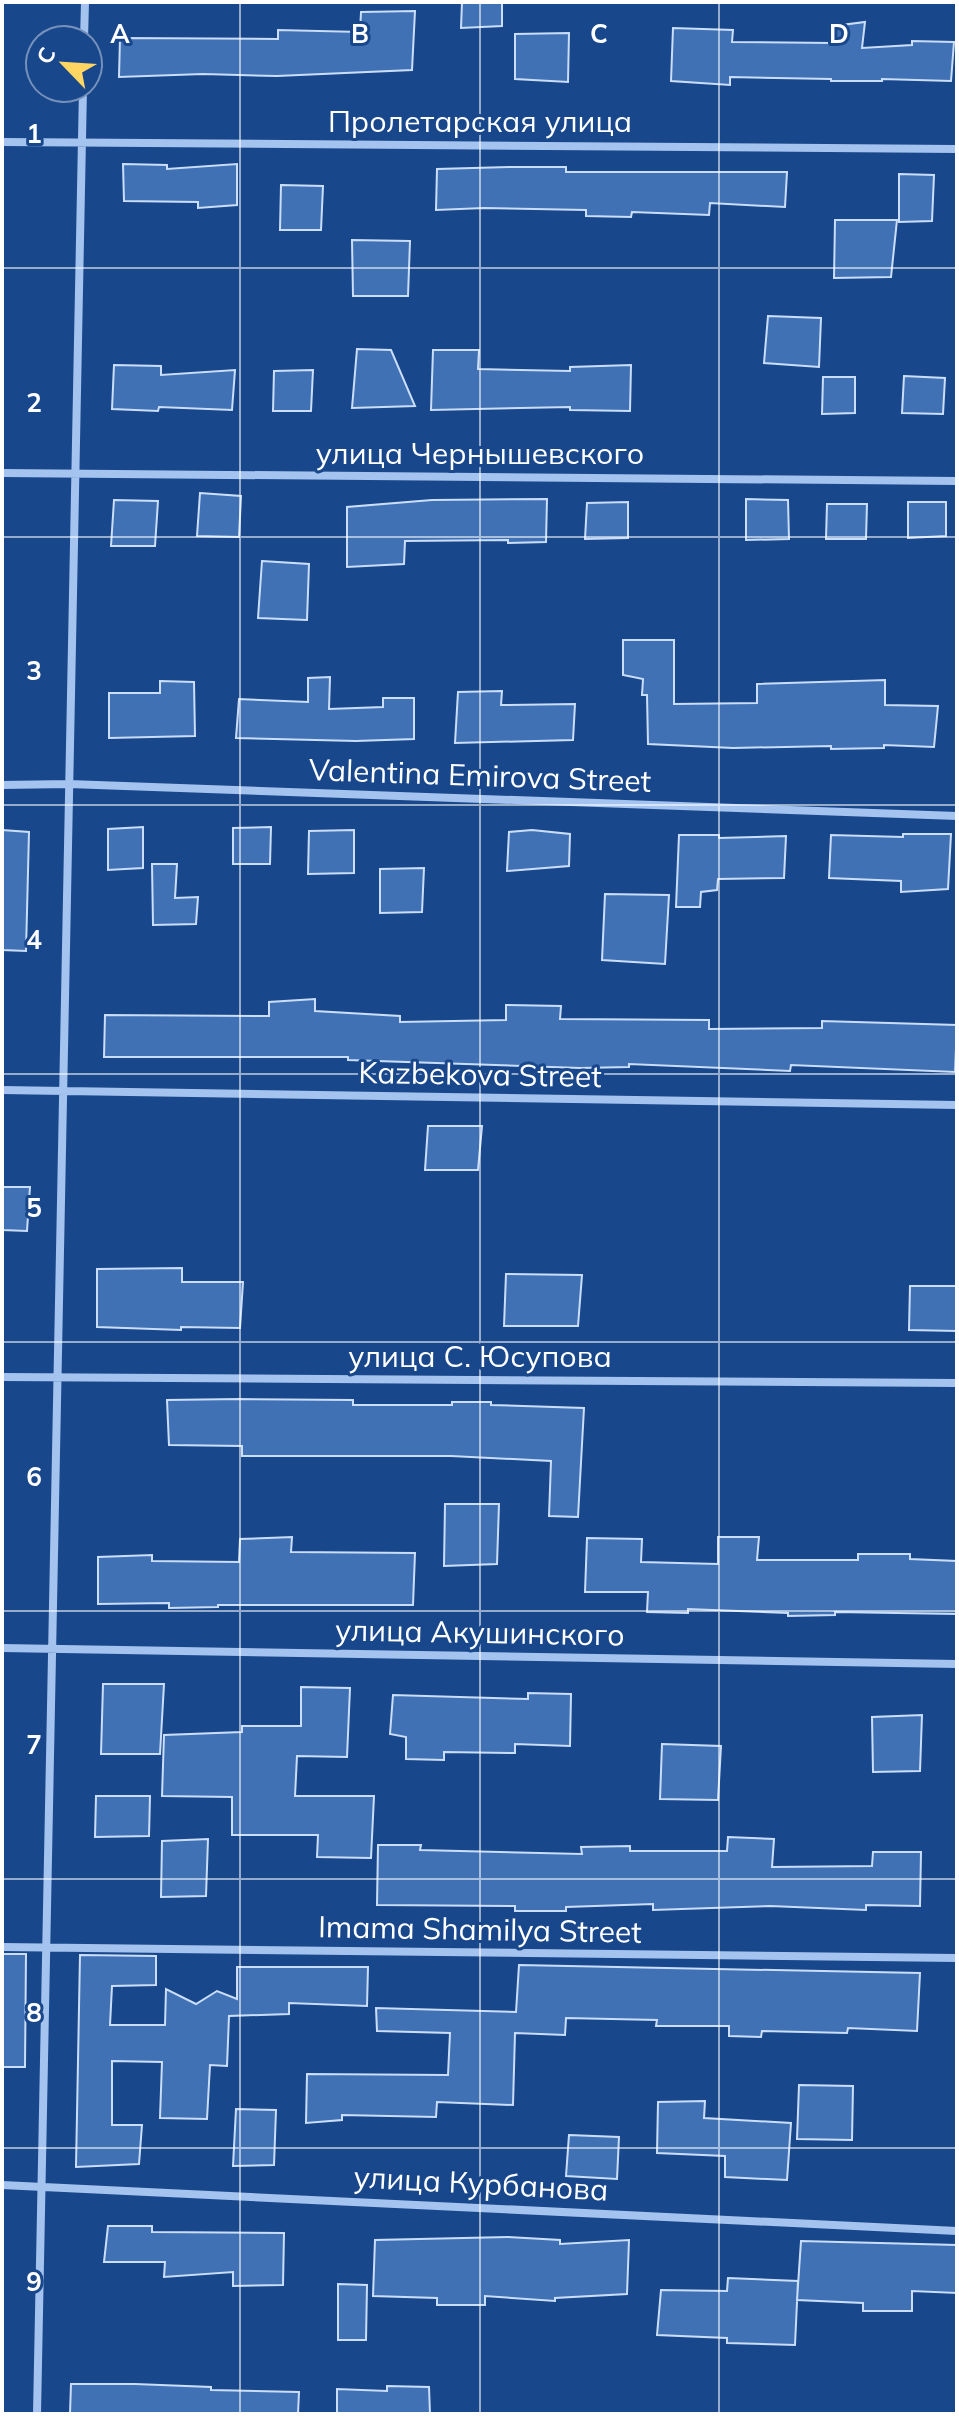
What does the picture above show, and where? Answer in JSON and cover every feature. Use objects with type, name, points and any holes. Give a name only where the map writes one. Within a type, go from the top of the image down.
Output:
[{"type":"street","points":[[84,24],[85,2]]},
{"type":"street","points":[[37,2414],[83,104]]},
{"type":"street","name":"Пролетарская улица","points":[[2,142],[957,149]]},
{"type":"street","name":"улица Чернышевского","points":[[2,473],[957,481]]},
{"type":"street","name":"Valentina Emirova Street","points":[[2,785],[69,784],[957,816]]},
{"type":"street","name":"Kazbekova Street","points":[[2,1090],[957,1105]]},
{"type":"street","name":"улица С. Юсупова","points":[[2,1377],[957,1383]]},
{"type":"street","name":"улица Акушинского","points":[[2,1648],[957,1664]]},
{"type":"street","name":"Imama Shamilya Street","points":[[2,1947],[957,1958]]},
{"type":"street","name":"улица Курбанова","points":[[2,2185],[957,2231]]},
{"type":"building","points":[[462,2],[502,2],[502,26],[461,28]]},
{"type":"building","points":[[415,11],[412,70],[277,76],[203,74],[119,77],[120,38],[278,39],[278,30],[360,32],[361,12]]},
{"type":"building","points":[[865,22],[862,48],[912,45],[912,41],[954,42],[951,81],[730,77],[730,85],[671,81],[673,28],[733,30],[732,42],[833,43],[834,26]]},
{"type":"building","points":[[569,33],[568,82],[515,79],[515,34]]},
{"type":"building","points":[[123,164],[167,165],[167,169],[237,164],[237,205],[198,208],[198,202],[124,201]]},
{"type":"building","points":[[566,167],[566,172],[787,172],[785,207],[710,203],[709,215],[632,212],[631,217],[586,216],[586,210],[436,210],[437,169]]},
{"type":"building","points":[[899,174],[934,175],[932,221],[899,222]]},
{"type":"building","points":[[281,185],[323,186],[321,230],[280,230]]},
{"type":"building","points":[[835,220],[897,220],[891,277],[834,278]]},
{"type":"building","points":[[352,240],[410,241],[408,296],[353,296]]},
{"type":"building","points":[[768,316],[821,318],[819,367],[764,363]]},
{"type":"building","points":[[357,349],[391,350],[415,406],[352,408]]},
{"type":"building","points":[[433,350],[479,350],[478,369],[570,371],[570,367],[631,365],[630,411],[570,410],[570,407],[431,410]]},
{"type":"building","points":[[114,365],[161,366],[161,375],[235,370],[232,410],[112,409]]},
{"type":"building","points":[[313,370],[311,411],[273,411],[274,371]]},
{"type":"building","points":[[904,376],[945,378],[943,414],[902,413]]},
{"type":"building","points":[[823,377],[855,377],[855,413],[822,414]]},
{"type":"building","points":[[200,493],[241,496],[239,537],[197,536]]},
{"type":"building","points":[[547,499],[546,542],[405,541],[404,564],[347,567],[347,507],[432,500]]},
{"type":"building","points":[[746,499],[788,500],[789,539],[746,540]]},
{"type":"building","points":[[114,500],[158,501],[155,546],[111,546]]},
{"type":"building","points":[[628,502],[628,538],[585,539],[587,503]]},
{"type":"building","points":[[908,502],[946,502],[946,536],[908,538]]},
{"type":"building","points":[[827,504],[867,504],[866,539],[826,539]]},
{"type":"building","points":[[262,561],[309,564],[307,620],[258,618]]},
{"type":"building","points":[[623,640],[674,640],[674,704],[757,703],[757,684],[885,680],[885,705],[938,706],[934,747],[733,748],[648,744],[647,695],[642,695],[643,679],[623,675]]},
{"type":"building","points":[[330,677],[329,709],[383,707],[383,698],[414,698],[414,739],[236,738],[239,699],[308,702],[308,678]]},
{"type":"building","points":[[160,681],[194,682],[195,736],[109,738],[109,693],[160,693]]},
{"type":"building","points":[[502,691],[501,705],[575,704],[573,740],[455,743],[458,692]]},
{"type":"building","points":[[143,827],[143,868],[108,870],[108,829]]},
{"type":"building","points":[[271,827],[270,864],[233,864],[233,828]]},
{"type":"building","points":[[2,830],[29,832],[26,951],[2,950]]},
{"type":"building","points":[[354,830],[354,873],[308,874],[309,831]]},
{"type":"building","points":[[532,830],[570,834],[569,866],[507,871],[509,832]]},
{"type":"building","points":[[903,834],[951,834],[948,889],[901,892],[901,881],[829,878],[831,835],[903,837]]},
{"type":"building","points":[[679,835],[719,835],[719,838],[786,836],[784,878],[718,879],[717,890],[701,892],[700,907],[676,907]]},
{"type":"building","points":[[152,864],[177,864],[175,898],[198,897],[196,924],[153,925]]},
{"type":"building","points":[[424,868],[422,912],[380,913],[380,869]]},
{"type":"building","points":[[605,894],[669,895],[665,964],[602,960]]},
{"type":"building","points":[[315,999],[315,1011],[400,1016],[400,1022],[506,1020],[506,1005],[561,1006],[560,1019],[709,1020],[709,1029],[822,1028],[822,1021],[957,1025],[955,1072],[791,1065],[790,1071],[629,1064],[629,1067],[580,1068],[348,1060],[348,1057],[104,1057],[105,1015],[269,1016],[269,1002]]},
{"type":"building","points":[[428,1126],[482,1126],[478,1170],[425,1170]]},
{"type":"building","points":[[2,1187],[30,1187],[27,1231],[2,1230]]},
{"type":"building","points":[[182,1268],[182,1282],[243,1282],[240,1328],[181,1327],[181,1330],[97,1327],[97,1269]]},
{"type":"building","points":[[506,1274],[582,1275],[578,1326],[504,1326]]},
{"type":"building","points":[[910,1286],[957,1286],[957,1331],[909,1330]]},
{"type":"building","points":[[167,1400],[353,1400],[353,1405],[491,1402],[491,1405],[584,1408],[578,1517],[549,1516],[551,1461],[451,1456],[242,1456],[242,1446],[169,1445]]},
{"type":"building","points":[[445,1504],[499,1504],[497,1564],[444,1566]]},
{"type":"building","points":[[292,1537],[291,1552],[415,1553],[413,1605],[169,1608],[169,1603],[98,1604],[98,1557],[152,1555],[152,1561],[239,1562],[240,1539]]},
{"type":"building","points":[[718,1537],[759,1537],[757,1560],[858,1560],[858,1554],[910,1554],[910,1559],[957,1561],[957,1614],[835,1612],[835,1615],[788,1616],[788,1613],[688,1609],[688,1613],[647,1612],[648,1592],[585,1592],[587,1538],[642,1539],[641,1562],[718,1564]]},
{"type":"building","points":[[103,1684],[164,1684],[160,1754],[101,1754]]},
{"type":"building","points":[[301,1687],[350,1688],[347,1757],[297,1756],[295,1796],[374,1796],[371,1858],[317,1857],[318,1835],[232,1835],[232,1797],[162,1796],[164,1735],[242,1732],[242,1726],[301,1726]]},
{"type":"building","points":[[528,1693],[571,1694],[570,1746],[515,1744],[515,1753],[444,1752],[444,1760],[406,1759],[406,1737],[390,1734],[393,1695],[528,1699]]},
{"type":"building","points":[[922,1715],[920,1771],[873,1772],[872,1717]]},
{"type":"building","points":[[662,1744],[721,1746],[718,1800],[660,1799]]},
{"type":"building","points":[[96,1796],[150,1796],[149,1836],[95,1837]]},
{"type":"building","points":[[728,1837],[774,1839],[772,1867],[872,1866],[873,1852],[921,1852],[920,1906],[866,1905],[866,1910],[770,1906],[653,1910],[653,1904],[566,1907],[566,1911],[515,1911],[515,1906],[377,1905],[378,1845],[421,1845],[420,1850],[582,1854],[581,1847],[630,1846],[630,1851],[727,1851]]},
{"type":"building","points":[[208,1839],[206,1896],[161,1897],[162,1841]]},
{"type":"building","points":[[2,1954],[26,1954],[25,2067],[2,2067]]},
{"type":"building","points":[[80,1955],[156,1956],[156,1985],[112,1986],[110,2025],[165,2025],[166,1989],[196,2004],[217,1991],[237,1999],[237,1967],[368,1967],[367,2006],[289,2003],[289,2014],[229,2016],[227,2066],[210,2065],[207,2119],[160,2118],[162,2062],[112,2061],[112,2125],[142,2125],[139,2164],[76,2167]]},
{"type":"building","points":[[519,1965],[920,1973],[917,2031],[848,2028],[847,2033],[762,2031],[761,2037],[729,2036],[729,2026],[656,2026],[657,2020],[566,2018],[565,2035],[515,2033],[513,2105],[437,2102],[436,2117],[342,2115],[342,2120],[306,2123],[307,2074],[448,2075],[450,2033],[377,2031],[376,2008],[516,2012]]},
{"type":"building","points":[[799,2085],[853,2086],[852,2140],[797,2139]]},
{"type":"building","points":[[705,2101],[704,2118],[791,2123],[787,2180],[725,2177],[725,2156],[657,2153],[658,2102]]},
{"type":"building","points":[[236,2109],[276,2110],[274,2165],[233,2166]]},
{"type":"building","points":[[569,2135],[619,2137],[617,2179],[566,2176]]},
{"type":"building","points":[[108,2226],[152,2226],[152,2232],[284,2233],[283,2285],[233,2286],[233,2272],[164,2277],[165,2262],[104,2262]]},
{"type":"building","points":[[508,2237],[560,2240],[560,2244],[629,2240],[627,2294],[555,2298],[555,2301],[485,2296],[485,2305],[437,2305],[437,2298],[373,2296],[375,2240]]},
{"type":"building","points":[[801,2241],[957,2245],[957,2293],[912,2291],[912,2311],[863,2311],[863,2303],[797,2300]]},
{"type":"building","points":[[728,2278],[798,2281],[795,2345],[727,2343],[727,2338],[657,2335],[661,2290],[727,2291]]},
{"type":"building","points":[[338,2284],[367,2285],[366,2340],[338,2340]]},
{"type":"building","points":[[71,2384],[299,2392],[298,2414],[70,2414]]},
{"type":"building","points":[[387,2386],[429,2387],[430,2414],[337,2414],[337,2389],[387,2391]]}]
